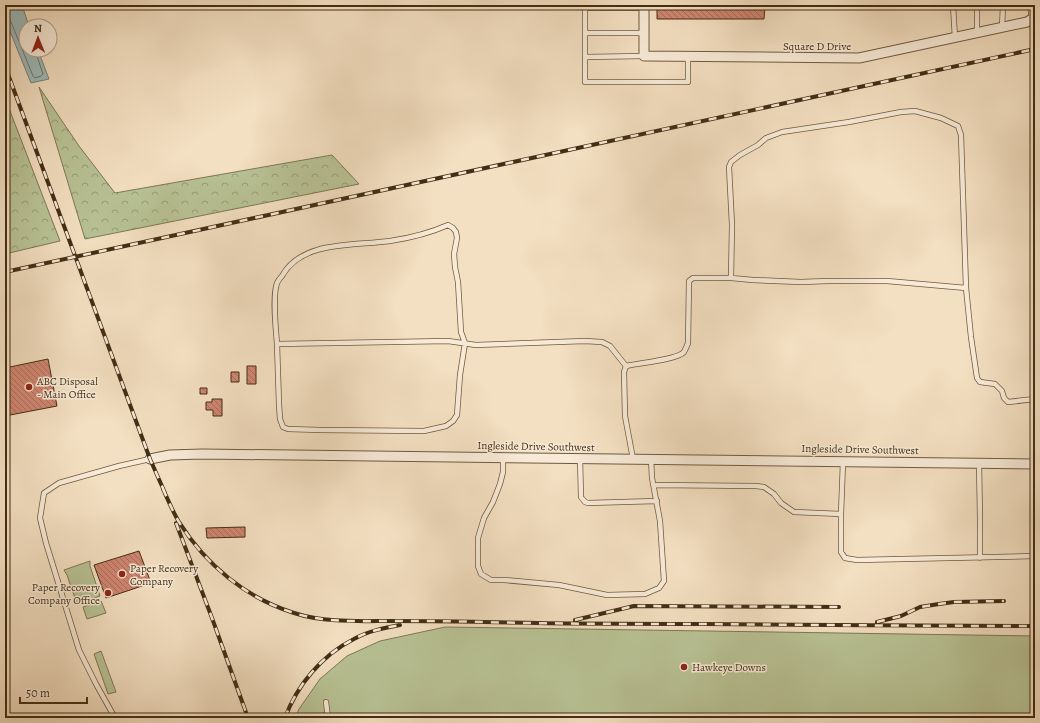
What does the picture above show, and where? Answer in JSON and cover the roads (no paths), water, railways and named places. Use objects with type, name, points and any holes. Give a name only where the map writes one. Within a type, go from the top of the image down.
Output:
[{"type":"street","points":[[644,7],[644,56]]},
{"type":"street","name":"Square D Drive","points":[[644,56],[859,58],[1002,28],[1027,22],[1034,18]]},
{"type":"street","name":"Ingleside Drive Southwest","points":[[150,459],[170,455],[202,454],[1035,464]]},
{"type":"lane","points":[[953,5],[954,38]]},
{"type":"lane","points":[[977,5],[977,33]]},
{"type":"lane","points":[[1002,28],[1003,5]]},
{"type":"lane","points":[[1030,5],[1034,18]]},
{"type":"lane","points":[[644,7],[585,7],[585,82],[688,82],[688,57]]},
{"type":"lane","points":[[585,33],[644,33]]},
{"type":"lane","points":[[585,57],[644,56]]},
{"type":"lane","points":[[731,278],[732,224],[729,167],[731,162],[740,155],[758,145],[766,138],[782,132],[915,110],[941,118],[958,126],[962,136],[966,288],[977,378],[980,382],[996,384],[1008,402],[1035,399]]},
{"type":"lane","points":[[448,225],[456,232],[457,238],[454,254],[455,267],[458,282],[461,332],[465,343],[460,375],[457,415],[453,421],[446,426],[424,431],[320,430],[288,429],[283,427],[280,419],[277,344],[275,297],[277,283],[285,269],[297,258],[310,251],[416,236],[448,225]]},
{"type":"lane","points":[[626,366],[676,356],[683,352],[688,343],[689,281],[693,278],[731,278],[801,282],[828,280],[888,281],[966,288]]},
{"type":"lane","points":[[277,344],[448,341],[476,345],[585,341],[602,342],[610,346],[626,366]]},
{"type":"lane","points":[[626,366],[624,372],[625,416],[633,459]]},
{"type":"lane","points":[[503,457],[503,472],[500,484],[493,502],[484,518],[478,538],[478,566],[481,574],[491,580],[559,585],[607,595],[645,594],[658,588],[664,581],[660,522],[651,459]]},
{"type":"lane","points":[[580,458],[581,497],[585,502],[657,501]]},
{"type":"lane","name":"Ingleside Drive Southwest","points":[[115,718],[79,650],[46,543],[40,518],[44,493],[59,483],[150,459]]},
{"type":"lane","points":[[843,461],[841,552],[845,558],[857,560],[1035,556]]},
{"type":"lane","points":[[979,463],[980,558]]},
{"type":"lane","points":[[654,485],[756,486],[764,488],[774,494],[781,503],[794,512],[841,514]]},
{"type":"lane","points":[[326,702],[328,718]]},
{"type":"water","points":[[5,5],[22,5],[26,18],[18,18],[18,51],[5,19]]},
{"type":"water","points":[[21,58],[41,58],[49,79],[31,83]]},
{"type":"railway","points":[[5,272],[1035,49]]},
{"type":"railway","points":[[5,66],[150,459],[165,493]]},
{"type":"railway","points":[[163,489],[177,518],[190,538],[215,566],[229,578],[244,589],[276,607],[306,616],[330,620],[567,624],[1035,626]]},
{"type":"railway","points":[[176,523],[248,718]]},
{"type":"railway","points":[[877,622],[901,616],[920,607],[954,602],[1004,601]]},
{"type":"railway","points":[[575,620],[634,606],[839,607]]},
{"type":"railway","points":[[285,718],[296,694],[312,672],[331,653],[365,634],[400,625]]},
{"type":"place","name":"ABC Disposal - Main Office","points":[[29,387]]},
{"type":"place","name":"Paper Recovery Company","points":[[122,574]]},
{"type":"place","name":"Paper Recovery Company Office","points":[[108,593]]},
{"type":"place","name":"Hawkeye Downs","points":[[684,667]]}]
